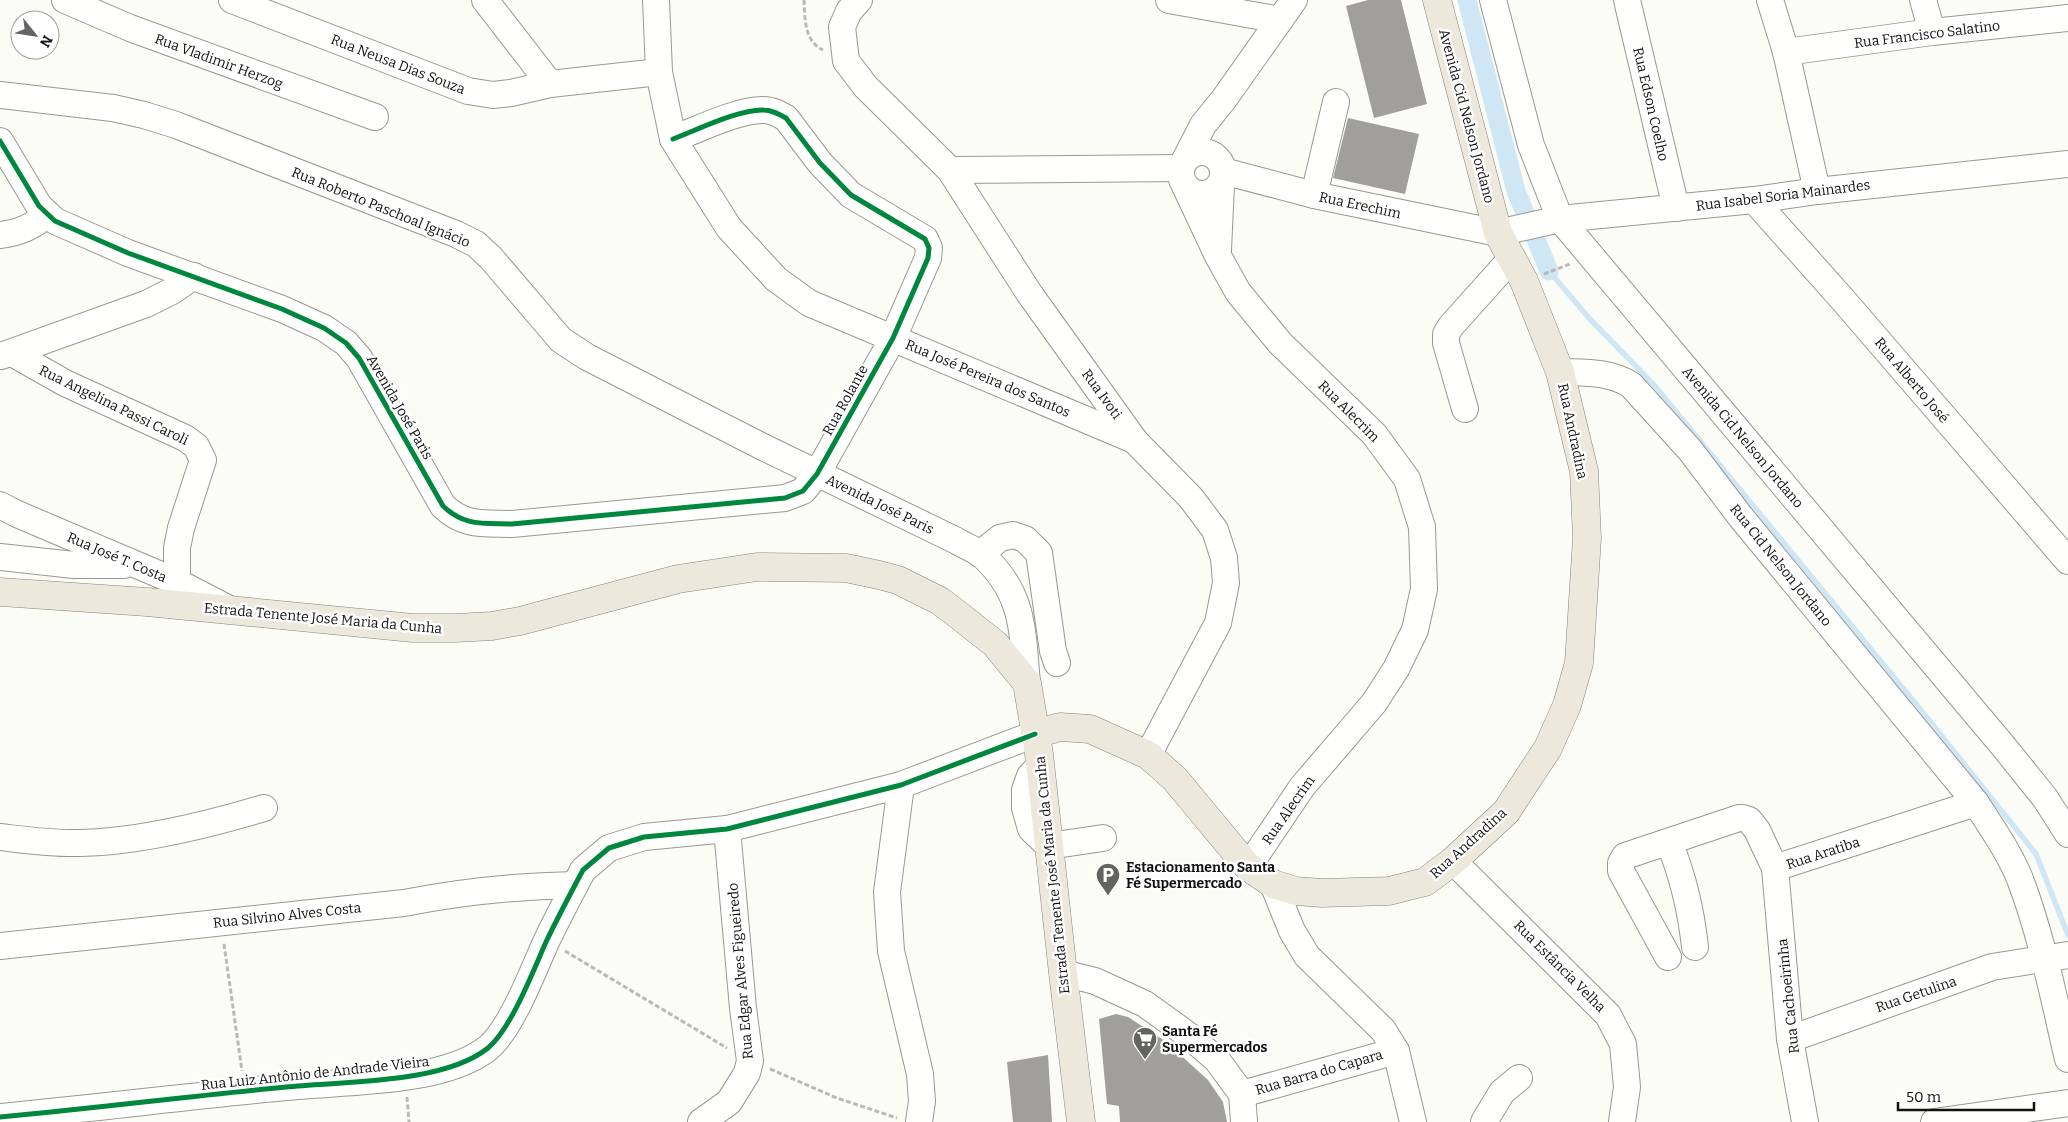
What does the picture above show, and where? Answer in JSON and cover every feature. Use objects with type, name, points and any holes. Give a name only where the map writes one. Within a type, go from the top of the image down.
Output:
[{"type":"main road","name":"Avenida Cid Nelson Jordano","points":[[1437,0],[1508,231]]},
{"type":"main road","name":"Rua Andradina","points":[[1035,734],[1060,727],[1090,729],[1148,755],[1175,779],[1248,867],[1273,884],[1296,890],[1322,893],[1389,891],[1425,882],[1453,861],[1506,812],[1548,748],[1567,705],[1578,663],[1587,538],[1584,471],[1560,372],[1524,280],[1512,258],[1508,231]]},
{"type":"main road","name":"Estrada Tenente José Maria da Cunha","points":[[0,592],[147,602],[413,628],[456,628],[492,626],[688,578],[757,567],[846,568],[898,580],[940,601],[995,644],[1027,683],[1040,765],[1081,1122]]},
{"type":"street","name":"Rua Vladimir Herzog","points":[[66,0],[130,28],[375,117]]},
{"type":"street","name":"Rua Neusa Dias Souza","points":[[232,0],[468,92],[492,95],[512,93],[550,84],[659,72]]},
{"type":"street","points":[[485,0],[550,84]]},
{"type":"street","name":"Rua José Pereira dos Santos","points":[[656,0],[659,72],[673,139],[729,228],[776,279],[809,303],[1135,441]]},
{"type":"street","points":[[846,61],[842,27],[849,11],[859,0]]},
{"type":"street","points":[[1169,0],[1287,10]]},
{"type":"street","name":"Avenida Cid Nelson Jordano","points":[[1493,0],[1552,221],[2004,747],[2045,798],[2068,834]]},
{"type":"street","name":"Rua Edson Coelho","points":[[1627,0],[1676,208]]},
{"type":"street","points":[[1770,0],[1786,52],[1817,191]]},
{"type":"street","points":[[1923,0],[1932,32]]},
{"type":"street","points":[[1219,170],[1210,192],[1204,194],[1190,191],[1184,172],[1203,124],[1224,99],[1287,10]]},
{"type":"street","name":"Rua Francisco Salatino","points":[[1786,52],[2061,13]]},
{"type":"street","name":"Rua Ivoti","points":[[846,61],[866,87],[950,170],[1030,293],[1135,441],[1191,498],[1215,530],[1224,558],[1226,583],[1218,623],[1148,755]]},
{"type":"street","name":"Rua Roberto Paschoal Ignácio","points":[[0,95],[113,108],[144,115],[176,125],[456,234],[476,244],[491,258],[561,340],[587,357],[817,474]]},
{"type":"street","points":[[1218,256],[1219,170],[1211,141],[1224,99]]},
{"type":"street","points":[[1314,195],[1336,102]]},
{"type":"street","name":"Rua Rolante","points":[[673,139],[746,112],[763,110],[778,113],[786,118],[834,180],[851,195],[925,239],[929,248],[928,258],[893,338],[817,474]]},
{"type":"street","name":"Avenida José Paris","points":[[0,141],[34,198],[47,214],[65,226],[128,253],[194,276],[316,324],[346,343],[359,358],[443,506],[452,514],[471,523],[512,524],[785,498],[803,491],[817,474],[980,554],[1011,590],[1021,618],[1027,683]]},
{"type":"street","points":[[1184,172],[1194,153],[1200,152],[1219,170]]},
{"type":"street","name":"Rua Isabel Soria Mainardes","points":[[1508,231],[1552,221],[2068,164]]},
{"type":"street","points":[[950,170],[1184,172]]},
{"type":"street","name":"Rua Erechim","points":[[1219,170],[1314,195],[1508,231]]},
{"type":"street","name":"Rua Alecrim","points":[[1184,172],[1218,256],[1238,292],[1280,343],[1374,434],[1407,479],[1422,527],[1424,589],[1415,630],[1396,669],[1374,703],[1302,787],[1248,867]]},
{"type":"street","name":"Rua Alberto José","points":[[1754,200],[1844,301],[2068,561]]},
{"type":"street","points":[[0,235],[14,233],[30,227],[47,214]]},
{"type":"street","points":[[1465,408],[1446,343],[1446,334],[1512,258]]},
{"type":"street","points":[[6,355],[146,304],[194,276]]},
{"type":"street","name":"Rua Angelina Passi Caroli","points":[[6,355],[185,438],[196,446],[203,460],[180,535],[176,563],[177,582]]},
{"type":"street","name":"Rua Cid Nelson Jordano","points":[[1560,372],[1607,374],[1620,378],[1631,385],[1690,450],[1740,516],[1976,803]]},
{"type":"street","name":"Rua José T. Costa","points":[[0,505],[177,582],[234,611]]},
{"type":"street","points":[[980,554],[1000,538],[1013,535],[1025,539],[1039,553],[1053,651],[1057,663]]},
{"type":"street","points":[[0,557],[74,565],[135,565]]},
{"type":"street","name":"Rua Luiz Antônio de Andrade Vieira","points":[[0,1118],[406,1077],[450,1069],[473,1058],[489,1047],[500,1035],[523,995],[575,885],[584,870],[609,848],[644,836],[728,829],[901,786],[1035,734]]},
{"type":"street","points":[[901,786],[887,892],[891,951],[920,1074],[922,1100],[919,1122]]},
{"type":"street","points":[[1976,803],[2008,855],[2056,956],[2068,1059]]},
{"type":"street","name":"Rua Aratiba","points":[[1668,957],[1621,871],[1621,863],[1625,856],[1743,818],[1749,820],[1757,830],[1775,868],[1976,803]]},
{"type":"street","points":[[0,838],[80,843],[106,841],[154,835],[214,823],[264,808]]},
{"type":"street","name":"Rua Edgar Alves Figueiredo","points":[[700,1122],[729,1102],[747,1073],[750,1061],[743,1008],[728,829]]},
{"type":"street","points":[[1049,846],[1103,838]]},
{"type":"street","points":[[1669,842],[1680,867],[1686,890],[1695,947]]},
{"type":"street","name":"Rua Estância Velha","points":[[1453,861],[1608,1014],[1623,1044],[1627,1087],[1622,1122]]},
{"type":"street","name":"Rua Cachoeirinha","points":[[1775,868],[1790,1039],[1805,1122]]},
{"type":"street","points":[[1273,884],[1292,931],[1307,956],[1383,1030],[1396,1050],[1413,1122]]},
{"type":"street","name":"Rua Silvino Alves Costa","points":[[0,946],[404,903],[449,894],[536,886],[575,885]]},
{"type":"street","name":"Rua Getulina","points":[[1790,1039],[1992,967],[2056,956]]},
{"type":"street","points":[[1063,973],[1095,981],[1145,1004],[1188,1035],[1217,1060],[1242,1094],[1244,1122]]},
{"type":"street","name":"Rua Barra do Capara","points":[[1242,1094],[1396,1050]]},
{"type":"street","points":[[1484,1122],[1502,1092],[1519,1078]]},
{"type":"street","points":[[147,1103],[165,1122]]},
{"type":"street","points":[[1950,1121],[2068,1104]]},
{"type":"path","points":[[804,0],[808,38],[817,46],[846,61]]},
{"type":"path","points":[[1541,274],[1567,265]]},
{"type":"path","points":[[222,922],[245,1092]]},
{"type":"building","points":[[1368,0],[1401,0],[1427,104],[1374,118],[1346,6]]},
{"type":"building","points":[[1348,118],[1419,134],[1405,194],[1333,178]]},
{"type":"building","name":"Santa Fé Supermercados","points":[[1116,1014],[1128,1017],[1165,1041],[1208,1080],[1223,1102],[1227,1122],[1120,1122],[1119,1106],[1107,1104],[1099,1019]]},
{"type":"building","points":[[1048,1055],[1052,1122],[1013,1122],[1007,1062]]},
{"type":"waterway","points":[[1467,0],[1516,191],[1549,271]]},
{"type":"waterway","points":[[1549,271],[1589,318],[1655,386],[1929,720],[2036,854],[2068,935]]},
{"type":"cycle path","points":[[0,141],[39,206],[55,221],[128,253],[282,309],[324,328],[346,343],[359,358],[443,506],[451,513],[467,521],[512,524],[785,498],[803,491],[817,474],[893,338],[928,258],[929,248],[925,239],[851,195],[820,163],[786,118],[778,114],[764,110],[743,113],[673,139]]},
{"type":"cycle path","points":[[0,1117],[286,1087],[392,1079],[420,1075],[469,1060],[488,1048],[505,1027],[521,999],[549,935],[583,870],[609,848],[644,837],[727,829],[901,785],[1035,734]]},
{"type":"place","name":"Estacionamento Santa Fé Supermercado","points":[[1108,896]]},
{"type":"place","name":"Santa Fé Supermercados","points":[[1145,1060]]}]
